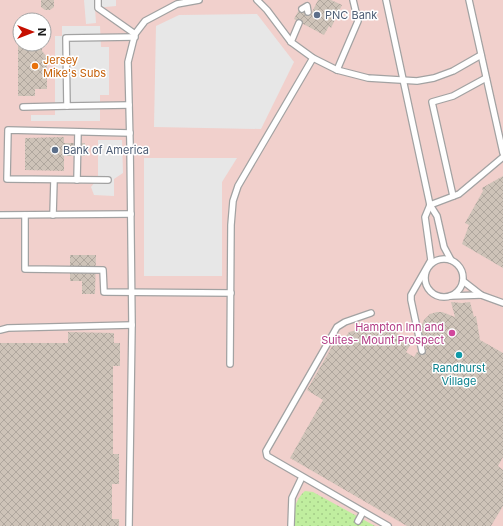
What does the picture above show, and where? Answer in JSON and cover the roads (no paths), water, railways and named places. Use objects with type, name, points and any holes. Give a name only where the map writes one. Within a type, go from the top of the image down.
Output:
[{"type":"lane","points":[[98,0],[98,8],[135,36]]},
{"type":"lane","points":[[128,526],[132,325],[128,62],[135,36],[145,21],[177,4],[199,0]]},
{"type":"lane","points":[[257,0],[268,10],[291,42],[313,58],[337,70],[368,78],[417,81],[434,78],[453,71],[481,55]]},
{"type":"lane","points":[[337,70],[358,21],[353,0]]},
{"type":"lane","points":[[386,0],[430,205],[437,216],[444,247],[451,260]]},
{"type":"lane","points":[[468,0],[503,153]]},
{"type":"lane","points":[[291,42],[299,24]]},
{"type":"lane","points":[[67,106],[66,38],[135,36]]},
{"type":"lane","points":[[230,364],[232,200],[238,186],[313,58]]},
{"type":"lane","points":[[453,196],[432,102],[453,96],[486,78]]},
{"type":"lane","points":[[23,107],[129,105]]},
{"type":"lane","points":[[108,180],[7,179],[8,130],[130,133]]},
{"type":"lane","points":[[77,180],[78,132]]},
{"type":"lane","points":[[422,351],[412,307],[411,295],[431,260],[425,217],[430,205],[459,194],[503,157]]},
{"type":"lane","points":[[53,215],[54,180]]},
{"type":"lane","points":[[0,215],[131,214]]},
{"type":"lane","points":[[24,215],[25,269],[104,270],[104,292],[230,293]]},
{"type":"lane","points":[[450,296],[458,290],[463,281],[462,271],[459,266],[451,260],[445,258],[434,261],[426,270],[425,282],[432,293],[437,296],[444,297],[481,295]]},
{"type":"lane","points":[[463,281],[481,295],[503,303]]},
{"type":"lane","points":[[371,314],[345,322],[337,327],[266,452],[267,456],[388,526]]},
{"type":"lane","points":[[0,330],[8,328],[132,325]]},
{"type":"lane","points":[[291,526],[292,498],[302,477]]},
{"type":"lane","points":[[358,521],[363,512]]},
{"type":"place","name":"PNC Bank","points":[[317,15]]},
{"type":"place","name":"Jersey Mike's Subs","points":[[35,66]]},
{"type":"place","name":"Bank of America","points":[[55,150]]},
{"type":"place","name":"Hampton Inn and Suites- Mount Prospect","points":[[452,333]]},
{"type":"place","name":"Randhurst Village","points":[[459,355]]}]
